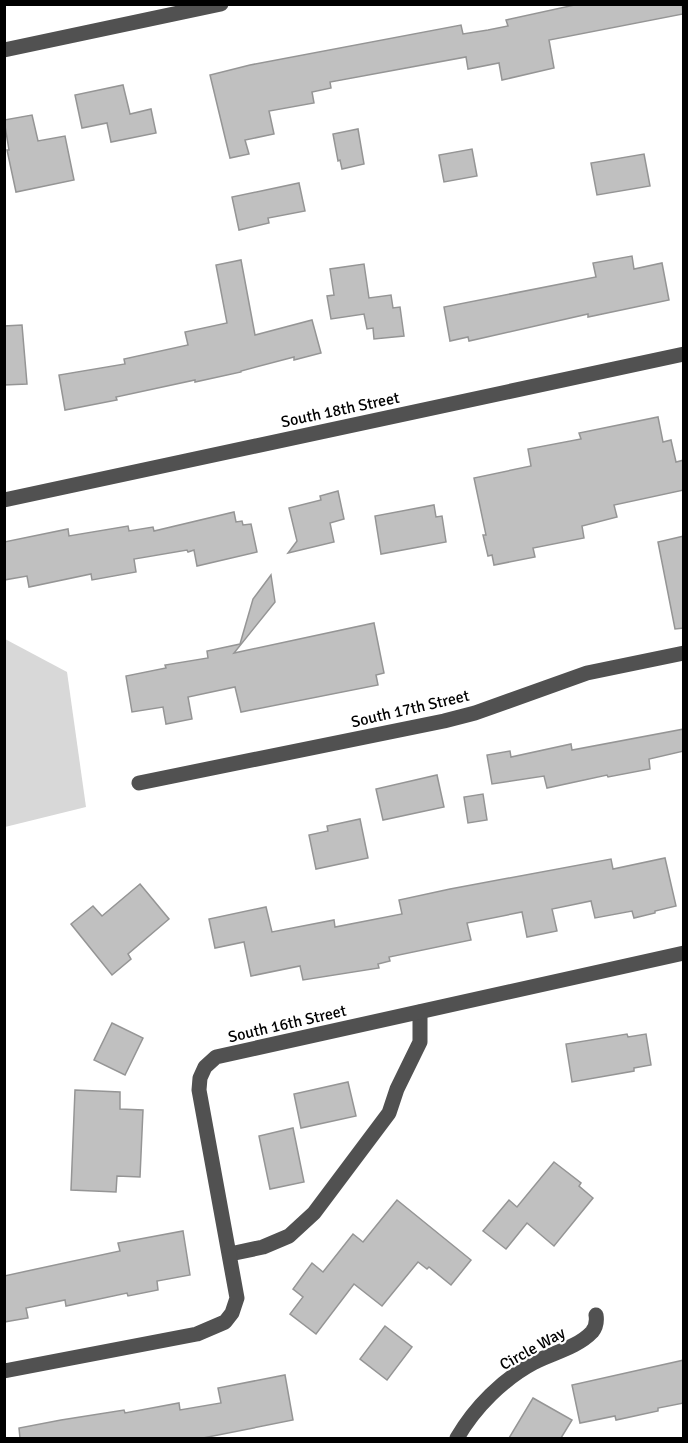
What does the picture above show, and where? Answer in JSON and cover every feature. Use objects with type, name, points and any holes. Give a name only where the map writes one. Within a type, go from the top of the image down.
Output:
[{"type":"street","points":[[4,50],[221,4]]},
{"type":"street","name":"South 18th Street","points":[[4,500],[684,354]]},
{"type":"street","name":"South 17th Street","points":[[139,783],[444,721],[475,713],[587,673],[684,653]]},
{"type":"street","name":"South 16th Street","points":[[4,1371],[197,1334],[225,1322],[232,1313],[237,1298],[199,1090],[200,1078],[205,1067],[216,1057],[684,953]]},
{"type":"street","points":[[230,1254],[263,1247],[289,1236],[314,1213],[389,1113],[397,1089],[420,1042],[420,1012]]},
{"type":"street","name":"Circle Way","points":[[457,1438],[476,1412],[505,1383],[522,1370],[575,1344],[591,1333],[596,1325],[596,1315]]},
{"type":"shaded area","points":[[5,639],[67,672],[86,807],[5,827]]},
{"type":"building","points":[[579,4],[682,4],[683,14],[549,40],[554,68],[502,80],[499,63],[468,69],[466,57],[330,82],[331,88],[312,92],[314,103],[269,111],[274,134],[245,140],[249,154],[230,158],[210,75],[250,65],[461,25],[463,34],[488,30],[508,26],[506,20]]},
{"type":"building","points":[[123,85],[130,114],[151,109],[156,133],[111,142],[107,123],[82,128],[75,95]]},
{"type":"building","points":[[32,115],[38,141],[65,136],[74,180],[16,192],[7,150],[9,150],[4,120]]},
{"type":"building","points":[[358,129],[364,164],[342,169],[340,160],[338,161],[333,134]]},
{"type":"building","points":[[472,149],[477,176],[444,182],[439,155]]},
{"type":"building","points":[[644,154],[650,186],[597,195],[591,163]]},
{"type":"building","points":[[299,183],[305,211],[268,218],[269,223],[239,230],[232,197]]},
{"type":"building","points":[[632,256],[634,269],[662,263],[669,300],[588,317],[588,314],[469,341],[468,337],[450,341],[444,307],[596,277],[593,263]]},
{"type":"building","points":[[241,260],[255,335],[312,320],[321,353],[294,360],[294,357],[241,372],[116,397],[117,400],[65,410],[59,375],[125,364],[124,359],[188,345],[185,332],[227,323],[216,265]]},
{"type":"building","points":[[364,264],[369,298],[391,295],[393,308],[400,307],[404,336],[374,339],[373,328],[367,329],[364,314],[331,319],[327,296],[334,295],[330,269]]},
{"type":"building","points":[[22,325],[27,384],[4,385],[4,326]]},
{"type":"building","points":[[658,417],[663,442],[671,440],[676,462],[684,460],[684,490],[614,505],[617,517],[582,526],[584,538],[533,548],[535,557],[494,565],[492,555],[488,556],[483,535],[486,535],[474,478],[531,466],[528,449],[581,439],[579,433]]},
{"type":"building","points":[[338,491],[344,519],[330,523],[334,542],[288,553],[297,541],[289,508],[321,500],[320,496]]},
{"type":"building","points":[[434,505],[436,517],[442,516],[446,542],[381,554],[375,516]]},
{"type":"building","points":[[234,512],[236,522],[242,521],[243,525],[251,524],[257,552],[197,566],[194,550],[188,552],[187,550],[134,559],[136,572],[92,580],[91,574],[29,587],[27,576],[4,580],[4,542],[68,529],[69,536],[128,526],[129,531],[153,527],[154,531]]},
{"type":"building","points":[[684,536],[684,628],[675,629],[658,542]]},
{"type":"building","points":[[271,575],[275,602],[234,653],[374,623],[384,673],[376,675],[378,685],[241,712],[235,687],[188,697],[192,719],[166,724],[163,707],[132,712],[126,676],[166,668],[165,665],[208,658],[207,651],[240,644],[253,599]]},
{"type":"building","points":[[684,729],[684,751],[649,759],[650,769],[608,777],[607,775],[547,788],[544,776],[492,784],[487,755],[510,751],[511,757],[571,744],[572,750]]},
{"type":"building","points":[[437,775],[444,807],[383,820],[376,789]]},
{"type":"building","points":[[483,794],[487,820],[468,823],[464,797]]},
{"type":"building","points":[[360,819],[368,858],[316,869],[309,835],[328,831],[327,826]]},
{"type":"building","points":[[665,858],[676,906],[634,918],[632,911],[595,918],[591,901],[552,909],[557,931],[527,937],[522,912],[467,923],[471,940],[389,957],[390,961],[378,964],[379,968],[303,980],[300,966],[251,976],[244,942],[215,948],[209,919],[266,907],[272,932],[334,920],[335,927],[402,914],[399,900],[450,889],[611,859],[613,869]]},
{"type":"building","points":[[140,884],[169,919],[128,954],[131,959],[112,975],[71,924],[93,906],[102,916]]},
{"type":"building","points":[[112,1023],[143,1038],[125,1075],[94,1060]]},
{"type":"building","points":[[627,1034],[628,1037],[646,1034],[651,1065],[634,1068],[634,1071],[572,1082],[566,1044]]},
{"type":"building","points":[[348,1082],[356,1116],[301,1128],[294,1094]]},
{"type":"building","points":[[75,1090],[120,1092],[120,1109],[143,1110],[140,1177],[117,1176],[116,1192],[71,1190]]},
{"type":"building","points":[[293,1128],[304,1182],[270,1189],[259,1136]]},
{"type":"building","points":[[554,1162],[581,1183],[579,1186],[593,1198],[554,1246],[527,1223],[506,1249],[483,1231],[509,1200],[517,1207]]},
{"type":"building","points":[[397,1200],[471,1260],[451,1285],[429,1267],[427,1269],[418,1262],[382,1306],[354,1284],[316,1334],[290,1314],[303,1297],[293,1289],[312,1263],[323,1272],[353,1234],[363,1242]]},
{"type":"building","points":[[183,1231],[190,1275],[157,1281],[158,1290],[128,1296],[127,1293],[66,1306],[65,1300],[26,1308],[28,1318],[4,1322],[4,1276],[120,1251],[118,1243]]},
{"type":"building","points":[[385,1326],[412,1347],[387,1380],[360,1359]]},
{"type":"building","points":[[684,1360],[684,1403],[616,1420],[615,1416],[580,1423],[572,1385]]},
{"type":"building","points":[[285,1375],[293,1420],[203,1438],[20,1438],[19,1428],[61,1420],[124,1410],[125,1413],[179,1403],[180,1410],[221,1403],[218,1388]]},
{"type":"building","points":[[533,1398],[572,1420],[561,1438],[509,1438]]}]
